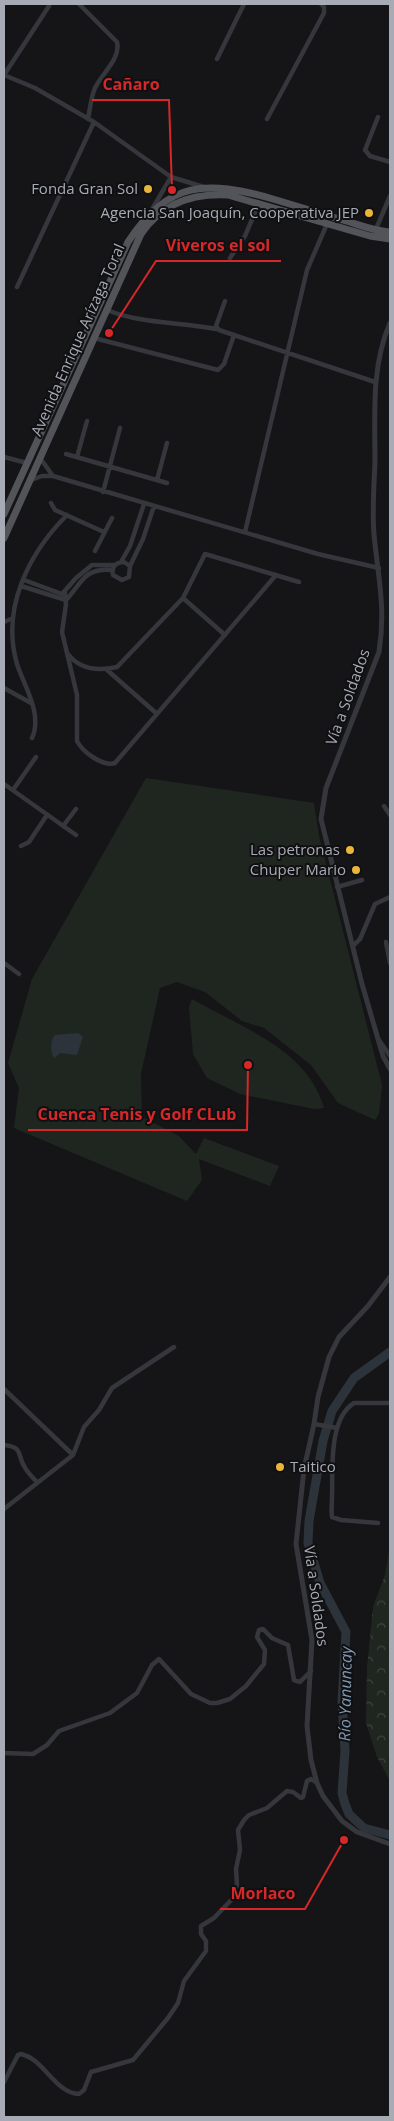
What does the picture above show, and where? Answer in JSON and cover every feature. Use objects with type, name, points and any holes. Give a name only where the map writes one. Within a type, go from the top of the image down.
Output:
[{"type":"main road","name":"Avenida Enrique Arízaga Toral","points":[[4,514],[128,242],[150,213],[172,198],[191,189],[204,187],[252,194],[390,232]]},
{"type":"main road","name":"Avenida Enrique Arízaga Toral","points":[[4,538],[141,234],[154,218],[169,206],[184,199],[216,194],[260,203],[370,236],[390,239]]},
{"type":"main road","points":[[102,297],[110,302]]},
{"type":"street","points":[[79,4],[117,42],[118,48],[115,59],[95,88],[88,119]]},
{"type":"street","points":[[216,59],[244,4]]},
{"type":"street","points":[[267,119],[324,13],[324,7],[321,4]]},
{"type":"street","points":[[49,6],[4,75],[35,88],[94,122],[171,178],[204,187]]},
{"type":"street","points":[[378,117],[365,147],[366,152],[370,156],[390,162]]},
{"type":"street","points":[[17,288],[94,122]]},
{"type":"street","points":[[150,213],[171,178]]},
{"type":"street","points":[[376,229],[390,196]]},
{"type":"street","points":[[230,258],[245,236],[260,203]]},
{"type":"street","points":[[245,532],[289,353],[307,270],[327,224]]},
{"type":"street","points":[[216,329],[225,301]]},
{"type":"street","points":[[107,310],[122,316],[216,329],[376,382]]},
{"type":"street","name":"Vía a Soldados","points":[[390,323],[381,343],[376,382],[374,533],[383,611],[379,652],[326,788],[321,808],[322,829],[379,1040],[390,1069]]},
{"type":"street","points":[[94,338],[218,370],[224,364],[234,335]]},
{"type":"street","points":[[77,458],[88,421]]},
{"type":"street","points":[[103,492],[120,428]]},
{"type":"street","points":[[157,480],[167,443]]},
{"type":"street","points":[[66,454],[167,483]]},
{"type":"street","points":[[4,457],[27,463]]},
{"type":"street","points":[[40,458],[53,476]]},
{"type":"street","points":[[31,480],[42,476],[53,476],[318,554],[378,568]]},
{"type":"street","points":[[51,503],[56,510],[104,532]]},
{"type":"street","points":[[66,600],[88,574],[96,570],[114,568],[121,562],[130,546],[144,504]]},
{"type":"street","points":[[114,568],[117,579],[124,580],[130,574],[130,566],[143,539],[154,506]]},
{"type":"street","points":[[32,738],[35,724],[31,703],[13,648],[11,619],[21,586],[39,547],[51,531],[67,515]]},
{"type":"street","points":[[95,551],[112,518]]},
{"type":"street","points":[[66,651],[77,664],[94,669],[117,667],[183,598],[205,554],[299,582]]},
{"type":"street","points":[[121,562],[130,566]]},
{"type":"street","points":[[114,568],[92,566],[76,578],[65,593],[66,600],[62,632],[77,695],[77,740],[80,746],[106,765],[115,763],[276,575]]},
{"type":"street","points":[[24,580],[55,592],[65,593]]},
{"type":"street","points":[[21,586],[66,600]]},
{"type":"street","points":[[183,598],[225,635]]},
{"type":"street","points":[[4,622],[11,619]]},
{"type":"street","points":[[106,669],[156,713]]},
{"type":"street","points":[[4,688],[31,703]]},
{"type":"street","points":[[13,790],[36,757]]},
{"type":"street","points":[[4,784],[76,835]]},
{"type":"street","points":[[384,806],[390,815]]},
{"type":"street","points":[[63,826],[76,809]]},
{"type":"street","points":[[21,846],[25,846],[32,838],[47,814]]},
{"type":"street","points":[[338,886],[362,880]]},
{"type":"street","points":[[353,946],[360,940],[375,904],[390,897]]},
{"type":"street","points":[[386,942],[390,963]]},
{"type":"street","points":[[4,963],[19,974]]},
{"type":"street","points":[[379,1040],[390,1056]]},
{"type":"street","name":"Vía a Soldados","points":[[390,1277],[368,1306],[339,1337],[329,1356],[318,1397],[318,1425],[304,1468],[296,1544],[310,1621],[311,1671],[308,1726],[311,1760],[317,1783],[328,1804],[342,1821],[358,1832],[390,1844]]},
{"type":"street","points":[[4,1509],[36,1482],[73,1455],[84,1427],[99,1410],[112,1388],[174,1346]]},
{"type":"street","points":[[4,1389],[73,1455]]},
{"type":"street","points":[[378,1523],[341,1520],[332,1516],[334,1428],[354,1403],[390,1403]]},
{"type":"street","points":[[318,1425],[334,1428]]},
{"type":"street","points":[[4,1445],[16,1448],[21,1453],[24,1468],[36,1482]]},
{"type":"street","points":[[4,1753],[33,1754],[47,1745],[59,1732],[110,1713],[137,1693],[152,1665],[159,1659],[191,1694],[210,1703],[230,1699],[246,1686],[264,1664],[264,1650],[257,1637],[259,1630],[263,1629],[272,1638],[288,1644],[293,1676],[296,1682],[311,1671]]},
{"type":"street","points":[[4,2082],[18,2055],[21,2054],[35,2061],[65,2090],[79,2094],[84,2090],[91,2072],[136,2058],[178,2003],[184,1982],[206,1951],[206,1941],[201,1934],[201,1926],[233,1901],[237,1885],[236,1869],[240,1850],[238,1830],[244,1820],[249,1814],[267,1808],[287,1791],[293,1792],[299,1798],[304,1797],[307,1781],[311,1779],[317,1783]]},
{"type":"green space","points":[[146,778],[314,803],[319,836],[382,1085],[379,1114],[375,1120],[338,1103],[311,1065],[264,1028],[242,1021],[205,992],[177,982],[160,988],[141,1074],[142,1117],[179,1136],[196,1154],[204,1138],[279,1166],[270,1186],[199,1159],[202,1180],[187,1201],[14,1128],[19,1088],[8,1063],[32,979]]},
{"type":"green space","points":[[192,999],[251,1030],[288,1055],[303,1070],[316,1088],[324,1108],[314,1109],[240,1094],[207,1078],[193,1054],[189,1007]]},
{"type":"green space","points":[[390,1545],[390,1781],[377,1757],[366,1723],[367,1668],[373,1607],[385,1575]]},
{"type":"shaded area","points":[[78,1033],[83,1037],[77,1055],[60,1053],[54,1058],[51,1046],[55,1035]]},
{"type":"waterway","name":"Río Yanuncay","points":[[390,1352],[354,1378],[332,1411],[323,1441],[309,1521],[308,1543],[320,1583],[346,1632],[342,1702],[345,1751],[342,1793],[345,1804],[349,1814],[364,1828],[390,1835]]},
{"type":"place","name":"Fonda Gran Sol","points":[[148,189]]},
{"type":"place","name":"Cañaro","points":[[172,190]]},
{"type":"place","name":"Agencia San Joaquín, Cooperativa JEP","points":[[369,213]]},
{"type":"place","name":"Viveros el sol","points":[[109,333]]},
{"type":"place","name":"Las petronas","points":[[350,850]]},
{"type":"place","name":"Chuper Mario","points":[[356,870]]},
{"type":"place","name":"Cuenca Tenis y Golf CLub","points":[[248,1065]]},
{"type":"place","name":"Taitico","points":[[280,1467]]},
{"type":"place","name":"Morlaco","points":[[344,1840]]}]
